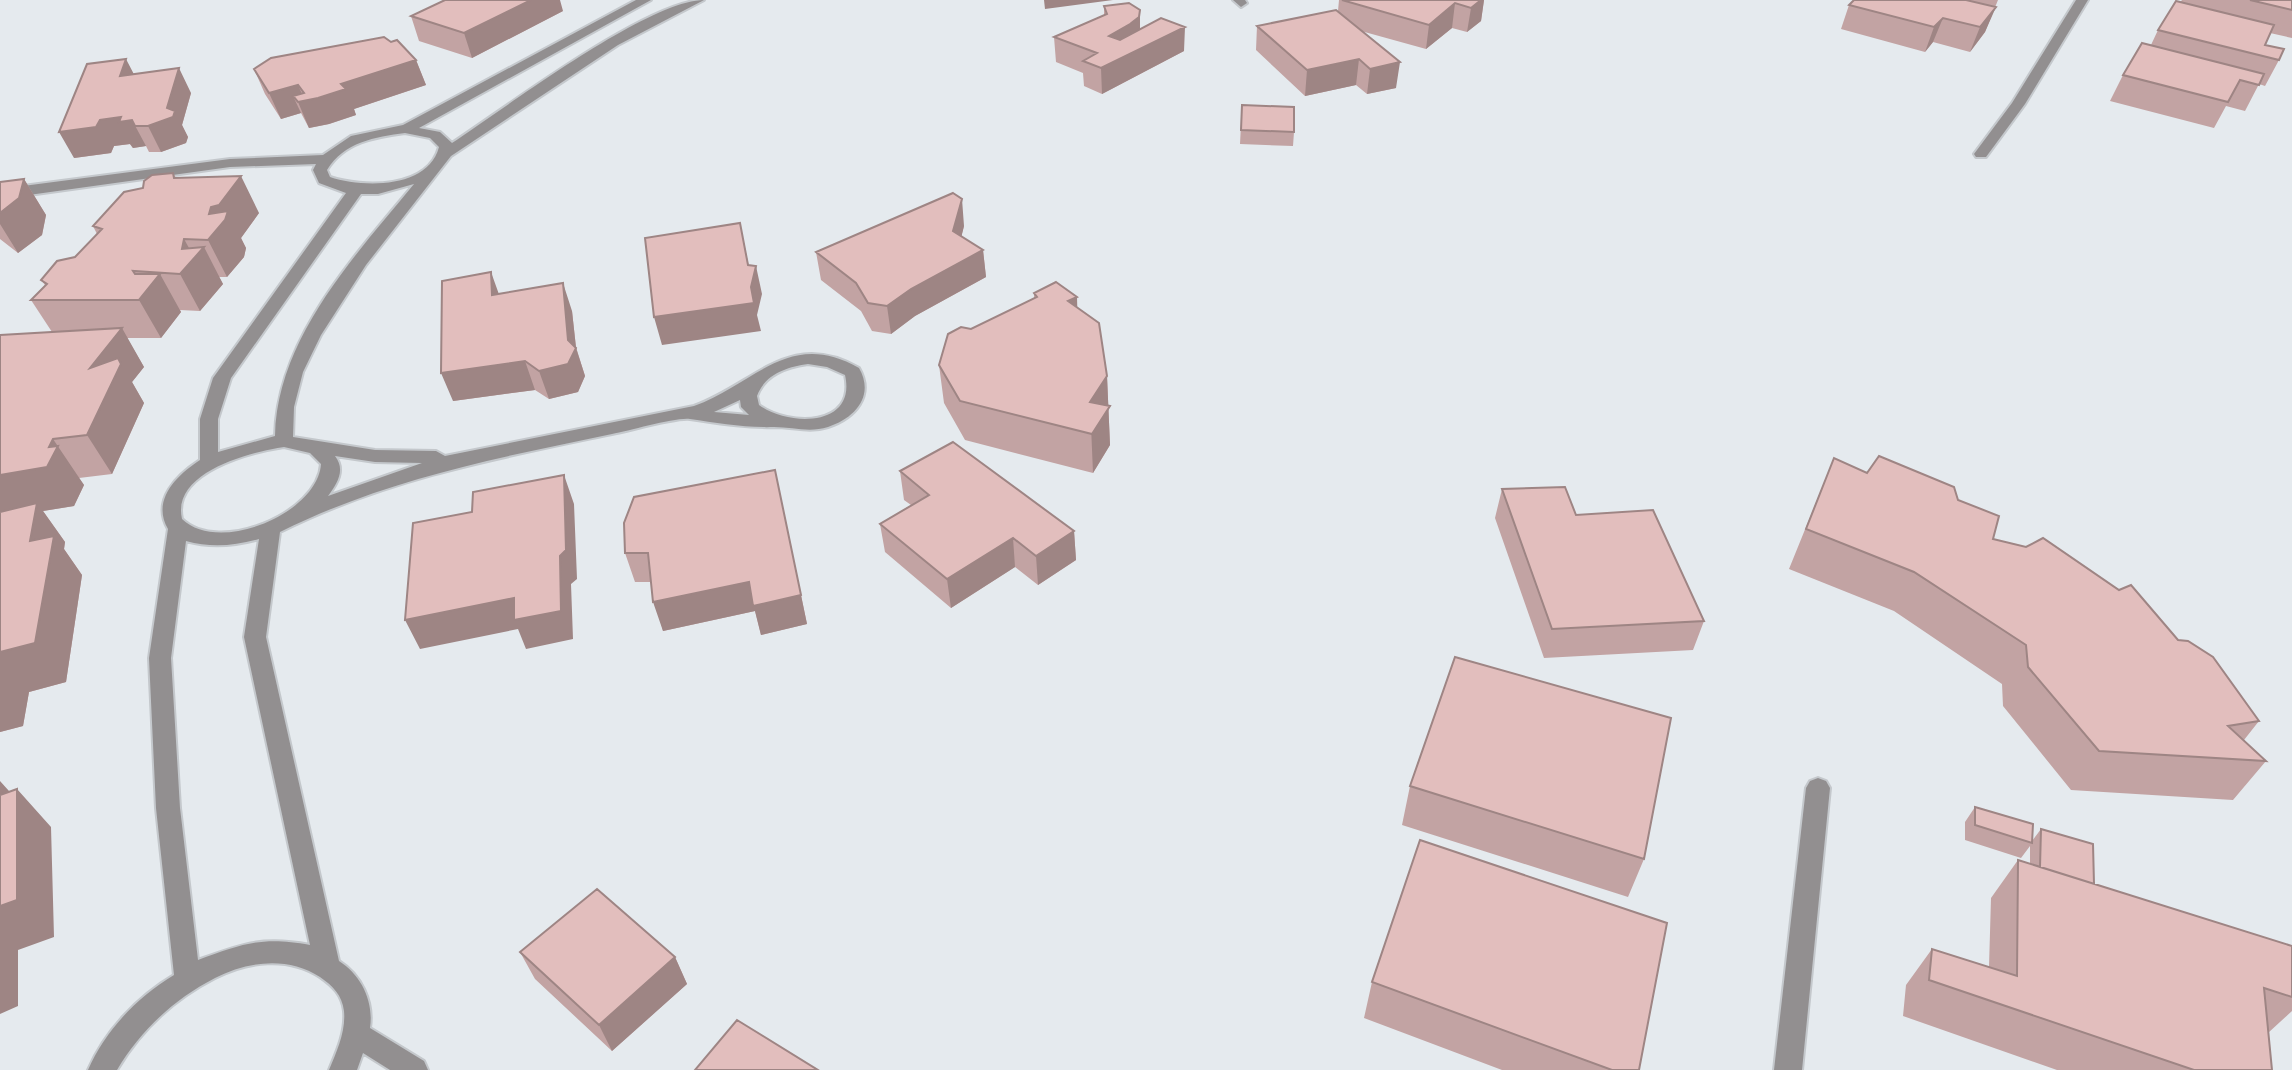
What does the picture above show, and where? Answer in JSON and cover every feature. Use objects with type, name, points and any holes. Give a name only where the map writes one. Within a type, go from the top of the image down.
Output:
[{"type":"street","points":[[0,194],[230,163],[325,159],[359,138],[405,129],[645,0]]},
{"type":"street","points":[[284,441],[281,419],[293,372],[347,279],[449,152],[613,42],[698,0]]},
{"type":"street","points":[[1981,154],[2018,104],[2082,0]]},
{"type":"street","points":[[405,129],[438,136],[447,143],[449,152]]},
{"type":"street","points":[[325,159],[320,170],[324,180],[355,191],[412,182],[434,170]]},
{"type":"street","points":[[210,462],[205,435],[210,406],[222,378],[355,191]]},
{"type":"street","points":[[480,453],[409,458],[284,441],[246,448],[210,462],[178,490],[171,517],[178,528],[194,537],[216,541],[270,531],[406,473],[480,453],[677,417],[718,404],[752,385],[762,375],[793,361],[827,360],[853,372],[858,393],[853,404],[841,414],[807,426],[735,418],[677,417]]},
{"type":"street","points":[[752,385],[748,396],[750,407],[772,424]]},
{"type":"street","points":[[295,518],[321,494],[332,470],[326,457],[313,447]]},
{"type":"street","points":[[178,528],[160,658],[168,808],[187,978]]},
{"type":"street","points":[[270,531],[255,637],[326,961]]},
{"type":"street","points":[[1788,1070],[1818,788]]},
{"type":"street","points":[[102,1070],[110,1051],[144,1010],[187,978],[238,956],[286,950],[326,961],[354,990],[358,1035],[343,1070]]},
{"type":"street","points":[[358,1035],[414,1070]]},
{"type":"building","points":[[445,0],[531,0],[464,33],[411,16]]},
{"type":"building","points":[[1342,0],[1481,0],[1471,8],[1455,3],[1429,25]]},
{"type":"building","points":[[1854,0],[1966,0],[1996,7],[1980,27],[1943,18],[1934,27],[1849,5]]},
{"type":"building","points":[[2250,0],[2292,0],[2292,10]]},
{"type":"building","points":[[2176,1],[2274,25],[2265,45],[2284,49],[2279,60],[2158,30]]},
{"type":"building","points":[[1129,3],[1140,10],[1139,17],[1109,36],[1120,40],[1161,18],[1185,27],[1101,68],[1083,61],[1097,53],[1054,37],[1107,14],[1104,6]]},
{"type":"building","points":[[1336,10],[1400,62],[1370,69],[1359,59],[1307,70],[1257,26]]},
{"type":"building","points":[[384,37],[391,42],[397,40],[416,60],[341,84],[346,89],[318,98],[298,102],[293,96],[304,93],[298,85],[269,93],[254,69],[271,58]]},
{"type":"building","points":[[2142,43],[2264,74],[2259,85],[2240,80],[2228,102],[2123,75]]},
{"type":"building","points":[[126,59],[120,76],[179,68],[167,108],[175,111],[173,117],[148,126],[135,126],[132,120],[119,122],[121,117],[100,120],[96,127],[59,132],[87,64]]},
{"type":"building","points":[[1242,105],[1294,107],[1294,132],[1241,130]]},
{"type":"building","points":[[173,173],[174,178],[241,176],[219,205],[211,207],[209,214],[228,211],[225,220],[208,240],[184,239],[182,249],[204,247],[180,274],[133,271],[135,274],[160,274],[139,300],[31,300],[47,284],[41,280],[57,261],[75,257],[102,229],[93,226],[124,192],[143,188],[144,181],[152,175]]},
{"type":"building","points":[[24,179],[19,198],[0,213],[0,182]]},
{"type":"building","points":[[953,193],[962,199],[953,231],[983,250],[911,289],[887,306],[868,303],[856,283],[816,252]]},
{"type":"building","points":[[740,223],[748,265],[756,266],[751,287],[754,303],[654,317],[645,238]]},
{"type":"building","points":[[491,272],[492,295],[563,283],[568,340],[576,348],[568,364],[539,371],[525,361],[441,373],[442,281]]},
{"type":"building","points":[[1056,282],[1077,297],[1068,301],[1099,323],[1107,376],[1090,402],[1110,406],[1092,434],[960,401],[939,365],[948,334],[961,327],[971,329],[1037,297],[1034,293]]},
{"type":"building","points":[[122,328],[90,368],[118,358],[121,364],[87,435],[53,439],[49,447],[58,446],[47,467],[0,475],[0,335]]},
{"type":"building","points":[[953,442],[1074,531],[1036,556],[1013,538],[947,579],[880,524],[929,495],[900,471]]},
{"type":"building","points":[[1879,456],[1954,487],[1958,500],[1999,516],[1993,539],[2026,547],[2043,538],[2119,590],[2131,585],[2178,640],[2188,641],[2213,657],[2259,721],[2228,726],[2266,761],[2099,751],[2028,667],[2026,645],[1914,572],[1806,529],[1834,458],[1867,473]]},
{"type":"building","points":[[775,470],[801,595],[753,606],[749,582],[653,602],[648,553],[625,553],[624,523],[634,497]]},
{"type":"building","points":[[564,475],[566,550],[560,556],[561,611],[514,620],[514,598],[405,620],[413,523],[472,512],[473,492]]},
{"type":"building","points":[[1565,487],[1576,515],[1653,510],[1704,621],[1552,629],[1502,489]]},
{"type":"building","points":[[37,503],[30,541],[54,536],[35,643],[0,652],[0,512]]},
{"type":"building","points":[[1455,657],[1671,718],[1644,859],[1410,786]]},
{"type":"building","points":[[17,789],[17,900],[0,906],[0,795]]},
{"type":"building","points":[[1975,807],[2033,824],[2032,843],[1975,825]]},
{"type":"building","points":[[2041,829],[2093,844],[2094,884],[2040,867]]},
{"type":"building","points":[[1420,840],[1667,923],[1639,1070],[1612,1070],[1372,982]]},
{"type":"building","points":[[2018,860],[2292,946],[2292,997],[2264,988],[2272,1070],[2194,1070],[1929,980],[1932,949],[2017,976]]},
{"type":"building","points":[[597,889],[675,957],[599,1025],[520,952]]},
{"type":"building","points":[[737,1020],[818,1070],[695,1070]]}]
